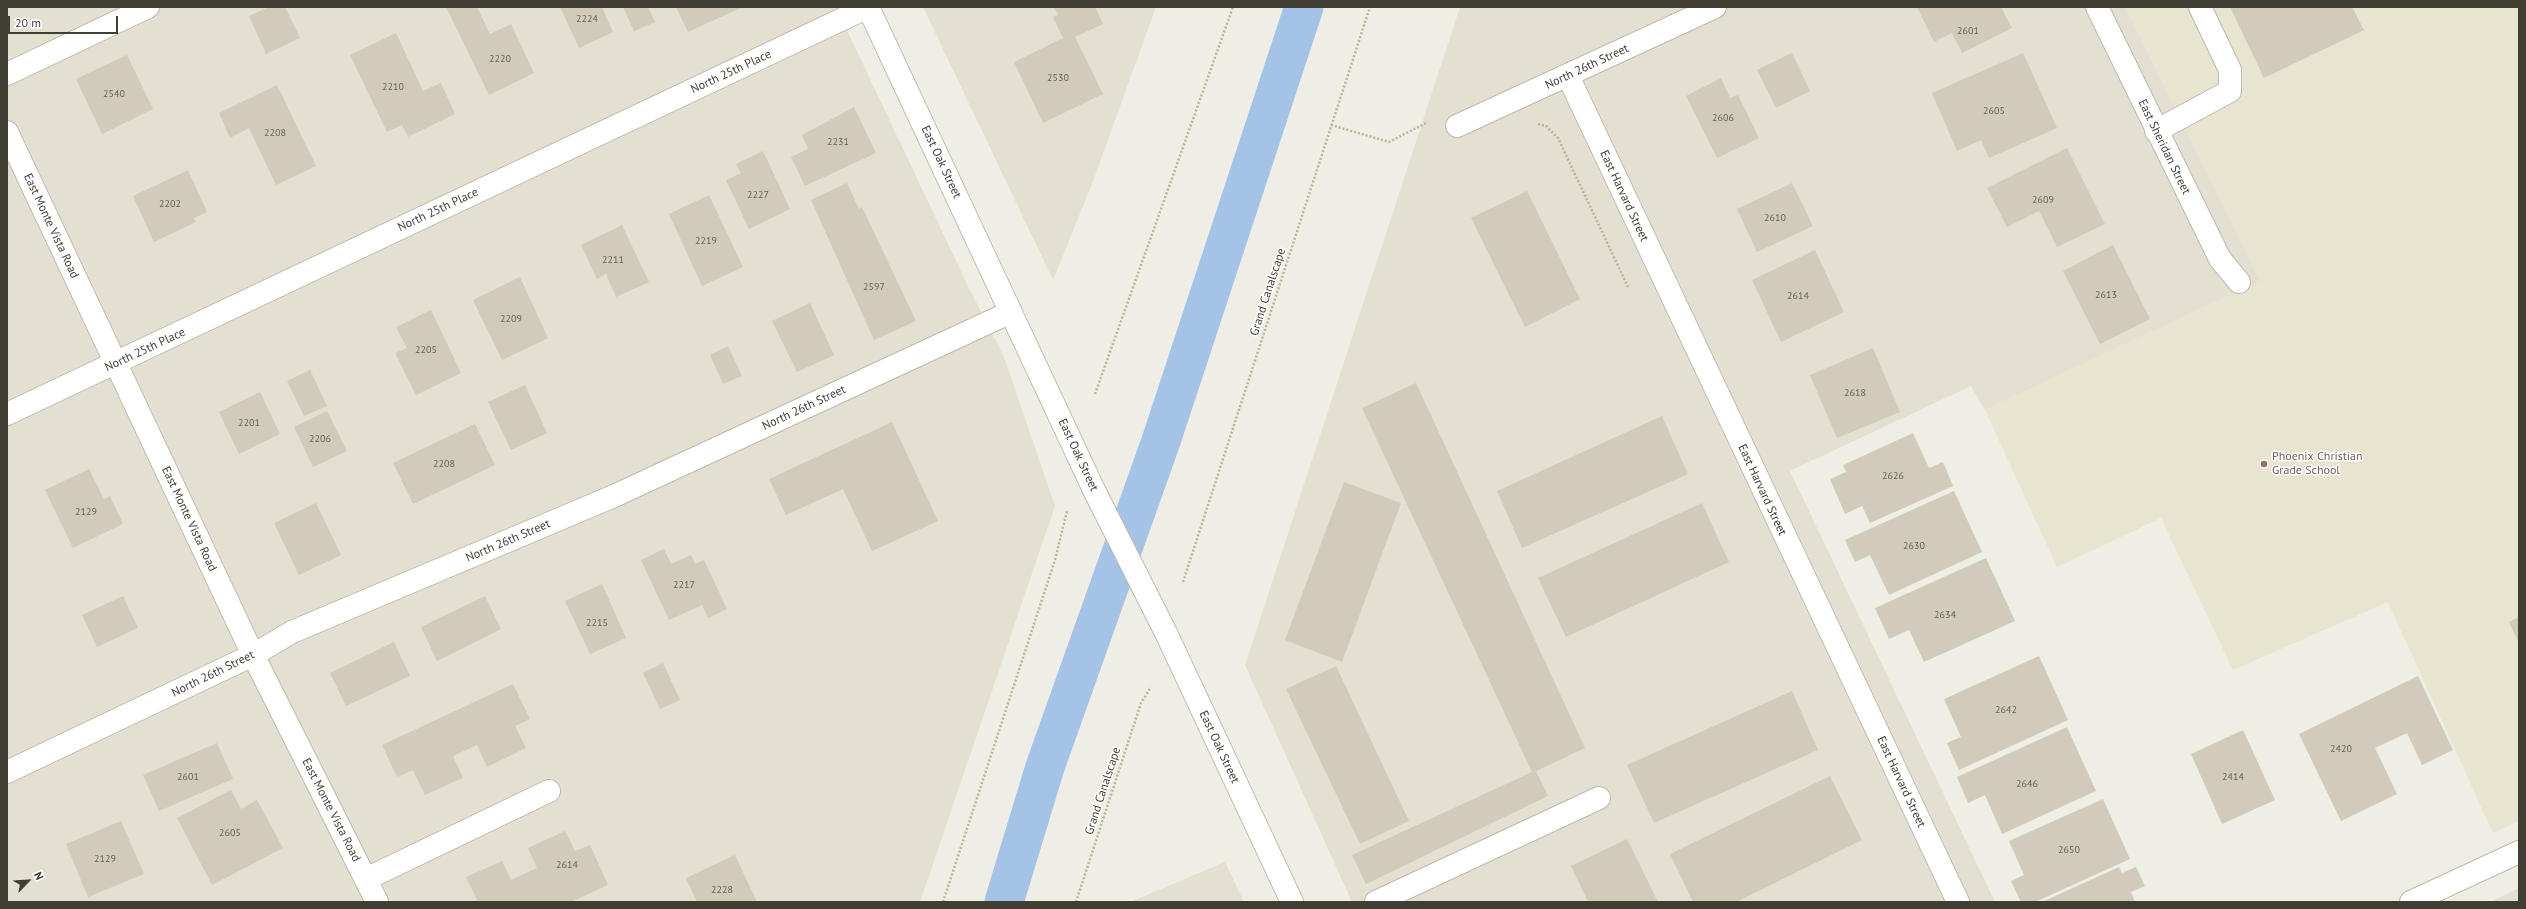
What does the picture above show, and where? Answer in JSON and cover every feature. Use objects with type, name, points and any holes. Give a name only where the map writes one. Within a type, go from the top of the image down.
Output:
[{"type":"street","points":[[7,74],[148,7]]},
{"type":"street","name":"East Oak Street","points":[[868,7],[1093,488],[1152,606],[1292,902]]},
{"type":"street","name":"North 25th Place","points":[[7,414],[116,364],[868,7]]},
{"type":"street","name":"North 26th Street","points":[[1457,126],[1715,7]]},
{"type":"street","name":"East Sheridan Street","points":[[2097,7],[2156,131],[2220,259],[2238,282]]},
{"type":"street","points":[[2156,131],[2230,92],[2230,70],[2200,7]]},
{"type":"street","name":"East Harvard Street","points":[[1568,76],[1958,902]]},
{"type":"street","name":"East Monte Vista Road","points":[[7,132],[253,655],[377,902]]},
{"type":"street","name":"North 26th Street","points":[[7,772],[253,655],[292,632],[614,496],[1011,312]]},
{"type":"street","points":[[366,879],[550,790]]},
{"type":"street","points":[[1376,902],[1599,798]]},
{"type":"street","points":[[2411,902],[2519,852]]},
{"type":"path","points":[[1095,394],[1233,7]]},
{"type":"path","name":"Grand Canalscape","points":[[1183,582],[1370,7]]},
{"type":"path","points":[[1331,125],[1377,140],[1388,142],[1424,123],[1436,120],[1457,126]]},
{"type":"path","points":[[1535,123],[1546,126],[1558,138],[1628,287]]},
{"type":"path","points":[[944,902],[1055,560],[1067,511]]},
{"type":"path","name":"Grand Canalscape","points":[[1076,902],[1141,703],[1151,687]]},
{"type":"shaded area","points":[[7,7],[836,7],[968,286],[1004,357],[1055,506],[920,902],[7,902]]},
{"type":"shaded area","points":[[923,7],[1156,7],[1092,184],[1053,280]]},
{"type":"shaded area","points":[[1460,7],[2126,7],[2260,281],[1985,410],[1971,386],[1790,471],[1995,902],[1352,902],[1245,665]]},
{"type":"shaded area","name":"Phoenix Christian Grade School","points":[[2126,7],[2519,7],[2519,821],[2493,833],[2388,602],[2233,670],[2161,518],[2057,567],[1985,410],[2260,281]]},
{"type":"shaded area","points":[[1225,862],[1244,902],[1130,902]]},
{"type":"shaded area","points":[[2519,888],[2519,902],[2490,902]]},
{"type":"building","points":[[269,7],[285,7],[300,38],[266,54],[249,16]]},
{"type":"building","points":[[446,7],[477,7],[490,34],[511,24],[534,73],[489,95]]},
{"type":"building","points":[[560,7],[602,7],[613,32],[579,48]]},
{"type":"building","points":[[623,7],[648,7],[655,22],[634,31]]},
{"type":"building","points":[[676,7],[743,7],[688,32]]},
{"type":"building","points":[[1054,7],[1095,7],[1103,24],[1075,37],[1103,94],[1043,123],[1014,62],[1063,38],[1053,17],[1058,15]]},
{"type":"building","points":[[1917,7],[2001,7],[2012,28],[1962,53],[1952,33],[1934,42]]},
{"type":"building","points":[[2230,7],[2352,7],[2364,30],[2264,78]]},
{"type":"building","points":[[396,33],[423,91],[441,83],[455,114],[408,137],[402,125],[387,132],[350,55]]},
{"type":"building","points":[[1792,53],[1810,91],[1776,108],[1757,70]]},
{"type":"building","points":[[2023,53],[2057,128],[1989,158],[1981,140],[1957,151],[1932,93]]},
{"type":"building","points":[[127,55],[153,109],[102,134],[76,79]]},
{"type":"building","points":[[1721,78],[1730,98],[1738,95],[1759,138],[1717,158],[1686,96]]},
{"type":"building","points":[[277,85],[316,166],[276,185],[249,128],[230,138],[219,113]]},
{"type":"building","points":[[854,107],[876,153],[805,186],[791,157],[808,149],[802,135]]},
{"type":"building","points":[[2067,148],[2105,224],[2057,247],[2039,211],[2007,227],[1987,188]]},
{"type":"building","points":[[763,151],[790,209],[749,229],[726,180],[741,173],[736,164]]},
{"type":"building","points":[[188,170],[207,212],[194,218],[196,222],[154,242],[133,196]]},
{"type":"building","points":[[847,183],[859,209],[862,207],[916,321],[874,340],[811,200]]},
{"type":"building","points":[[1792,183],[1813,226],[1757,252],[1737,209]]},
{"type":"building","points":[[1527,191],[1580,299],[1525,327],[1471,218]]},
{"type":"building","points":[[709,195],[743,267],[702,286],[669,214]]},
{"type":"building","points":[[622,225],[649,282],[616,297],[606,274],[597,279],[581,245]]},
{"type":"building","points":[[2113,245],[2150,319],[2100,344],[2063,271]]},
{"type":"building","points":[[1815,250],[1844,312],[1781,342],[1752,280]]},
{"type":"building","points":[[520,277],[548,338],[502,360],[473,300]]},
{"type":"building","points":[[810,303],[834,355],[797,372],[772,321]]},
{"type":"building","points":[[431,310],[461,373],[416,395],[395,353],[407,348],[396,327]]},
{"type":"building","points":[[728,346],[742,376],[723,384],[710,355]]},
{"type":"building","points":[[1873,348],[1900,412],[1837,438],[1810,375]]},
{"type":"building","points":[[310,370],[327,406],[304,416],[287,381]]},
{"type":"building","points":[[1416,383],[1585,748],[1536,771],[1548,796],[1366,884],[1352,855],[1532,772],[1362,408]]},
{"type":"building","points":[[525,385],[547,433],[511,450],[488,402]]},
{"type":"building","points":[[260,392],[280,434],[239,454],[219,412]]},
{"type":"building","points":[[327,411],[347,451],[313,467],[294,427]]},
{"type":"building","points":[[1662,416],[1688,474],[1522,548],[1497,491]]},
{"type":"building","points":[[892,422],[938,521],[872,551],[843,489],[786,515],[769,479]]},
{"type":"building","points":[[475,424],[495,465],[413,504],[393,463]]},
{"type":"building","points":[[1913,433],[1929,468],[1943,462],[1953,486],[1870,523],[1862,506],[1845,514],[1830,479],[1846,472],[1843,465]]},
{"type":"building","points":[[89,469],[104,499],[110,496],[123,524],[73,548],[45,490]]},
{"type":"building","points":[[1344,482],[1401,503],[1342,662],[1285,640]]},
{"type":"building","points":[[1954,491],[1982,552],[1889,595],[1870,555],[1855,562],[1845,540]]},
{"type":"building","points":[[316,503],[341,555],[299,575],[274,523]]},
{"type":"building","points":[[1702,503],[1729,562],[1566,637],[1538,578]]},
{"type":"building","points":[[664,549],[671,564],[691,555],[695,564],[704,560],[727,609],[708,618],[702,605],[669,620],[641,560]]},
{"type":"building","points":[[1986,558],[2015,621],[1924,662],[1909,630],[1889,639],[1875,608]]},
{"type":"building","points":[[602,584],[626,638],[590,654],[565,601]]},
{"type":"building","points":[[123,596],[138,628],[97,647],[82,615]]},
{"type":"building","points":[[485,596],[501,629],[437,661],[421,627]]},
{"type":"building","points":[[2519,617],[2519,643],[2509,622]]},
{"type":"building","points":[[394,642],[410,676],[346,706],[330,673]]},
{"type":"building","points":[[2039,656],[2068,720],[1959,770],[1947,743],[1961,737],[1944,699]]},
{"type":"building","points":[[663,663],[680,700],[660,709],[643,673]]},
{"type":"building","points":[[1336,666],[1409,821],[1360,844],[1286,689]]},
{"type":"building","points":[[2418,676],[2453,750],[2422,765],[2407,733],[2375,748],[2397,794],[2341,821],[2299,734]]},
{"type":"building","points":[[513,684],[530,719],[515,726],[526,748],[487,767],[477,745],[453,756],[463,778],[425,795],[413,770],[397,777],[382,745]]},
{"type":"building","points":[[1792,691],[1818,750],[1654,823],[1627,765]]},
{"type":"building","points":[[2067,727],[2096,791],[2002,834],[1985,795],[1968,803],[1957,777]]},
{"type":"building","points":[[2243,730],[2275,800],[2222,824],[2191,754]]},
{"type":"building","points":[[217,743],[233,779],[159,811],[143,775]]},
{"type":"building","points":[[1830,776],[1862,840],[1736,902],[1693,902],[1670,854]]},
{"type":"building","points":[[231,790],[241,809],[257,800],[283,848],[212,885],[177,818]]},
{"type":"building","points":[[2103,799],[2130,859],[2035,902],[2021,902],[2011,881],[2024,875],[2009,841]]},
{"type":"building","points":[[121,821],[144,874],[88,897],[66,844]]},
{"type":"building","points":[[565,831],[575,851],[590,845],[608,885],[571,902],[473,902],[477,900],[466,877],[502,861],[511,880],[537,868],[528,848]]},
{"type":"building","points":[[1627,839],[1658,902],[1588,902],[1571,866]]},
{"type":"building","points":[[735,855],[757,902],[697,902],[686,878]]},
{"type":"building","points":[[2119,867],[2122,873],[2136,867],[2145,886],[2131,892],[2135,902],[2042,902]]},
{"type":"waterway","points":[[1004,902],[1045,767],[1161,441],[1304,7]]},
{"type":"place","name":"Phoenix Christian Grade School","points":[[2264,464]]}]
